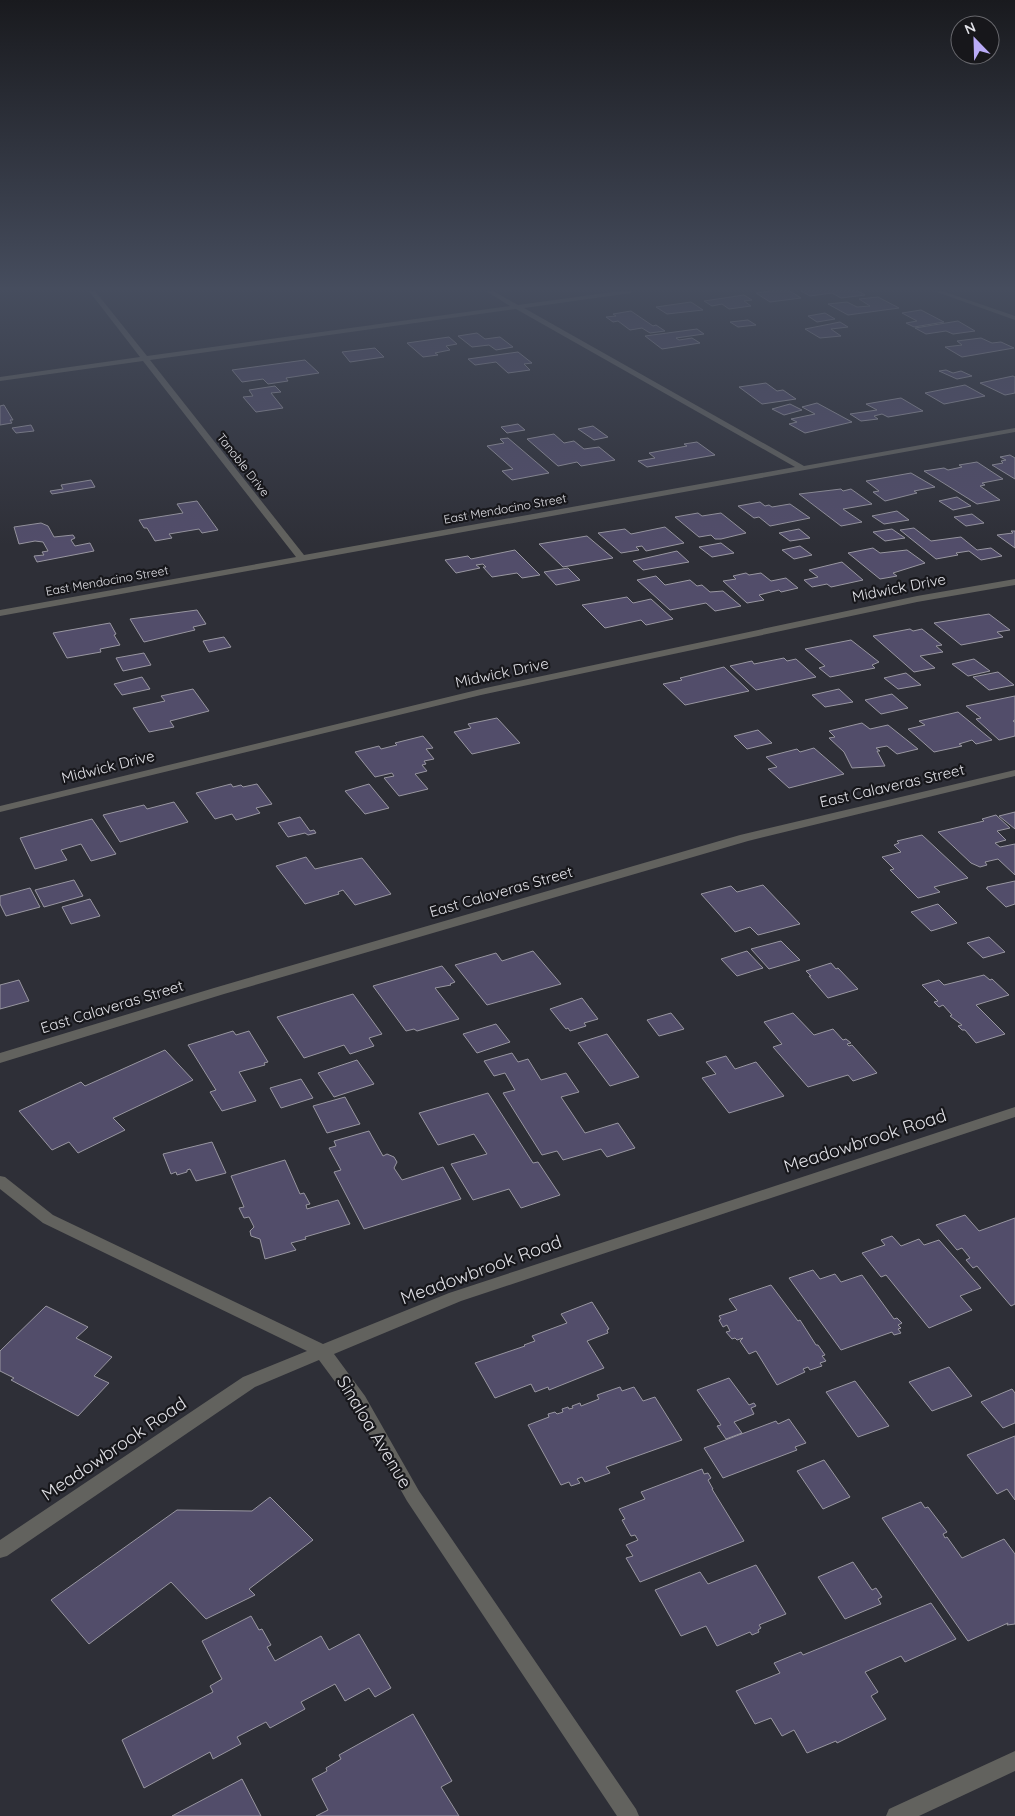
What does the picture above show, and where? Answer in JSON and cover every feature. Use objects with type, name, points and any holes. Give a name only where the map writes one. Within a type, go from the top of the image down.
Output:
[{"type":"street","points":[[0,379],[22,376]]},
{"type":"street","name":"Tanoble Drive","points":[[159,376],[302,559]]},
{"type":"street","points":[[639,376],[802,468]]},
{"type":"street","name":"East Mendocino Street","points":[[0,613],[1015,430]]},
{"type":"street","name":"Midwick Drive","points":[[0,809],[481,692],[917,599],[1015,582]]},
{"type":"street","name":"East Calaveras Street","points":[[0,1058],[229,988],[744,838],[1015,773]]},
{"type":"street","name":"Meadowbrook Road","points":[[0,1550],[249,1382],[455,1297],[1015,1112]]},
{"type":"street","name":"Sinaloa Avenue","points":[[0,1181],[48,1219],[322,1351],[359,1400],[413,1496],[630,1816]]},
{"type":"street","points":[[896,1816],[1015,1761]]},
{"type":"building","points":[[237,376],[301,376],[286,378],[288,381],[268,384],[263,379],[242,382]]},
{"type":"building","points":[[950,376],[972,376],[957,379]]},
{"type":"building","points":[[1015,377],[1015,393],[1005,395],[980,383]]},
{"type":"building","points":[[766,383],[777,391],[783,390],[796,399],[762,404],[739,387]]},
{"type":"building","points":[[965,385],[985,396],[944,404],[925,393]]},
{"type":"building","points":[[275,386],[281,392],[271,393],[283,408],[256,412],[243,397],[253,396],[249,390]]},
{"type":"building","points":[[901,398],[923,411],[888,417],[882,414],[874,416],[878,419],[861,421],[850,414],[877,410],[866,404]]},
{"type":"building","points":[[817,403],[852,422],[805,433],[789,424],[797,422],[791,419],[815,414],[802,407]]},
{"type":"building","points":[[790,404],[802,410],[784,415],[772,409]]},
{"type":"building","points":[[4,405],[13,420],[10,420],[12,423],[0,425],[0,406]]},
{"type":"building","points":[[518,424],[525,430],[507,433],[501,427]]},
{"type":"building","points":[[31,425],[34,431],[16,433],[12,428]]},
{"type":"building","points":[[593,426],[608,437],[594,440],[578,429]]},
{"type":"building","points":[[554,434],[564,443],[574,441],[584,449],[599,447],[615,460],[581,466],[577,462],[558,466],[527,439]]},
{"type":"building","points":[[508,438],[549,473],[512,480],[502,471],[513,469],[487,446],[504,443],[500,439]]},
{"type":"building","points":[[697,442],[715,455],[647,467],[638,461],[655,458],[649,453],[687,446],[684,444]]},
{"type":"building","points":[[1010,455],[1015,458],[1015,479],[992,465],[1003,463],[1001,461],[1006,460],[1000,457]]},
{"type":"building","points":[[977,462],[1003,479],[982,483],[985,485],[980,486],[1000,500],[977,504],[924,471],[944,468],[948,470],[962,467],[959,465]]},
{"type":"building","points":[[911,473],[935,487],[914,491],[917,493],[885,501],[873,492],[879,491],[866,481]]},
{"type":"building","points":[[91,480],[95,487],[52,494],[50,491],[63,489],[61,485]]},
{"type":"building","points":[[841,489],[843,491],[851,489],[872,504],[843,509],[862,522],[841,526],[799,494]]},
{"type":"building","points":[[957,497],[971,506],[953,510],[939,501]]},
{"type":"building","points":[[197,501],[218,530],[202,533],[199,529],[169,534],[172,538],[155,541],[147,528],[144,528],[139,520],[183,513],[177,504]]},
{"type":"building","points":[[760,502],[765,506],[769,505],[772,507],[790,504],[810,518],[770,526],[759,517],[754,518],[738,506]]},
{"type":"building","points":[[897,511],[909,520],[884,524],[872,516]]},
{"type":"building","points":[[698,513],[702,516],[721,513],[746,533],[721,539],[715,539],[711,535],[699,537],[675,517]]},
{"type":"building","points":[[972,514],[984,523],[966,526],[954,517]]},
{"type":"building","points":[[41,523],[48,526],[54,537],[73,535],[75,538],[71,540],[75,546],[90,543],[94,551],[37,562],[34,556],[44,555],[42,552],[48,551],[43,542],[35,541],[19,544],[14,527]]},
{"type":"building","points":[[665,527],[684,543],[646,551],[642,546],[636,547],[639,550],[621,553],[598,533],[625,529],[631,534]]},
{"type":"building","points":[[914,528],[931,541],[961,537],[977,550],[991,548],[1002,556],[981,560],[969,551],[936,559],[900,530]]},
{"type":"building","points":[[799,529],[810,538],[790,541],[779,533]]},
{"type":"building","points":[[892,529],[905,538],[885,541],[873,532]]},
{"type":"building","points":[[1011,531],[1015,531],[1015,548],[997,535],[1013,533]]},
{"type":"building","points":[[587,536],[613,558],[563,567],[539,544]]},
{"type":"building","points":[[721,543],[734,553],[712,557],[699,547]]},
{"type":"building","points":[[800,546],[812,555],[794,559],[782,550]]},
{"type":"building","points":[[873,548],[880,553],[907,550],[925,563],[893,573],[897,576],[880,579],[848,553]]},
{"type":"building","points":[[515,550],[540,575],[522,578],[517,573],[492,577],[483,567],[486,567],[483,564],[476,565],[480,568],[456,573],[445,560],[468,556],[471,559]]},
{"type":"building","points":[[677,551],[689,562],[643,570],[633,561]]},
{"type":"building","points":[[842,562],[863,580],[831,587],[827,584],[812,587],[804,580],[818,577],[809,570]]},
{"type":"building","points":[[568,568],[580,580],[556,585],[544,572]]},
{"type":"building","points":[[746,573],[749,575],[761,573],[771,581],[786,578],[798,588],[759,595],[764,600],[747,603],[723,581],[736,579],[733,576]]},
{"type":"building","points":[[656,576],[665,585],[690,580],[697,586],[702,585],[710,592],[723,591],[741,606],[715,611],[706,603],[670,610],[637,580]]},
{"type":"building","points":[[627,597],[633,603],[651,599],[673,619],[646,625],[641,620],[605,628],[582,605]]},
{"type":"building","points":[[197,610],[206,624],[193,627],[195,630],[144,642],[130,619]]},
{"type":"building","points":[[989,614],[1010,630],[997,632],[1003,637],[961,645],[934,623]]},
{"type":"building","points":[[110,623],[120,645],[100,649],[101,652],[67,658],[53,633]]},
{"type":"building","points":[[910,629],[913,631],[922,629],[942,645],[936,646],[943,652],[920,656],[935,668],[914,672],[873,636]]},
{"type":"building","points":[[224,637],[231,647],[209,652],[203,641]]},
{"type":"building","points":[[851,640],[879,662],[872,665],[875,668],[830,677],[819,668],[825,666],[805,649]]},
{"type":"building","points":[[144,653],[151,665],[123,671],[116,658]]},
{"type":"building","points":[[784,658],[787,661],[796,659],[816,677],[756,690],[730,666],[752,661],[754,664]]},
{"type":"building","points":[[974,659],[990,671],[968,676],[952,664]]},
{"type":"building","points":[[724,667],[749,691],[685,705],[663,684],[682,680],[680,678]]},
{"type":"building","points":[[998,672],[1014,685],[989,690],[973,677]]},
{"type":"building","points":[[906,673],[921,685],[898,689],[884,678]]},
{"type":"building","points":[[142,677],[150,689],[122,695],[114,684]]},
{"type":"building","points":[[193,689],[209,711],[170,721],[174,727],[149,732],[133,708],[165,701],[161,696]]},
{"type":"building","points":[[839,689],[853,702],[825,707],[812,695]]},
{"type":"building","points":[[892,694],[908,708],[881,714],[865,700]]},
{"type":"building","points":[[1015,696],[1015,720],[1013,721],[1015,722],[1015,736],[999,740],[976,719],[981,718],[966,706]]},
{"type":"building","points":[[958,712],[992,740],[976,744],[972,740],[959,744],[962,746],[934,752],[908,729],[925,725],[919,721]]},
{"type":"building","points":[[497,718],[520,743],[472,754],[454,732],[471,728],[468,724]]},
{"type":"building","points":[[862,723],[870,729],[888,725],[918,749],[897,754],[887,746],[876,748],[880,751],[877,751],[885,766],[852,768],[844,752],[829,738],[835,737],[829,731]]},
{"type":"building","points":[[758,730],[772,743],[747,749],[734,736]]},
{"type":"building","points":[[423,736],[433,748],[426,749],[434,759],[424,761],[426,764],[422,765],[427,771],[415,774],[428,789],[399,796],[384,778],[394,776],[392,773],[375,777],[355,752],[379,746],[381,749],[397,745],[395,743]]},
{"type":"building","points":[[814,748],[844,774],[789,788],[768,769],[777,767],[766,757],[797,749],[800,752]]},
{"type":"building","points":[[231,784],[233,787],[241,785],[243,787],[257,784],[272,804],[256,808],[260,813],[236,820],[232,814],[215,819],[196,793]]},
{"type":"building","points":[[369,784],[389,808],[365,814],[345,791]]},
{"type":"building","points":[[174,802],[188,822],[120,842],[103,815],[144,805],[147,809]]},
{"type":"building","points":[[1015,812],[1015,829],[999,816]]},
{"type":"building","points":[[996,815],[1010,828],[997,831],[1006,840],[995,843],[1000,847],[1015,844],[1015,875],[998,859],[985,862],[987,865],[980,867],[971,863],[938,832],[984,821],[982,819]]},
{"type":"building","points":[[300,817],[310,831],[314,830],[316,833],[308,835],[305,833],[288,837],[278,823]]},
{"type":"building","points":[[92,819],[116,854],[91,861],[81,844],[61,850],[67,860],[35,869],[20,838]]},
{"type":"building","points":[[922,835],[968,878],[934,887],[940,892],[918,898],[890,870],[894,869],[882,857],[901,852],[894,845],[899,843],[897,841]]},
{"type":"building","points":[[306,857],[315,869],[362,858],[391,894],[355,905],[343,890],[338,892],[339,894],[305,904],[276,866]]},
{"type":"building","points":[[74,880],[83,896],[44,907],[35,890]]},
{"type":"building","points":[[1015,881],[1015,904],[1006,907],[986,888],[987,887]]},
{"type":"building","points":[[763,885],[800,924],[758,935],[750,927],[735,932],[701,894],[731,886],[737,892]]},
{"type":"building","points":[[30,888],[40,907],[6,916],[0,904],[0,896]]},
{"type":"building","points":[[90,899],[100,916],[71,924],[62,907]]},
{"type":"building","points":[[938,904],[957,923],[931,931],[911,912]]},
{"type":"building","points":[[989,937],[1005,952],[983,958],[967,943]]},
{"type":"building","points":[[781,941],[800,960],[769,969],[751,949]]},
{"type":"building","points":[[533,951],[561,984],[487,1005],[455,965],[496,953],[502,961]]},
{"type":"building","points":[[747,951],[763,968],[737,976],[721,959]]},
{"type":"building","points":[[831,963],[858,989],[828,998],[806,971]]},
{"type":"building","points":[[442,966],[455,982],[451,985],[435,988],[459,1019],[417,1031],[414,1029],[406,1031],[373,986]]},
{"type":"building","points":[[984,975],[990,980],[992,979],[1009,995],[976,1005],[1005,1034],[976,1043],[965,1030],[958,1026],[962,1025],[950,1016],[952,1015],[943,1005],[939,1007],[934,1002],[938,1001],[922,985],[939,980],[944,985]]},
{"type":"building","points":[[19,980],[29,1001],[0,1009],[0,985]]},
{"type":"building","points":[[353,994],[382,1034],[369,1038],[374,1046],[350,1054],[344,1045],[304,1058],[277,1017]]},
{"type":"building","points":[[582,998],[598,1019],[584,1023],[586,1026],[570,1031],[568,1028],[566,1029],[550,1009]]},
{"type":"building","points":[[671,1013],[684,1029],[659,1036],[647,1020]]},
{"type":"building","points":[[793,1013],[814,1035],[833,1029],[843,1040],[846,1039],[851,1043],[847,1044],[849,1046],[852,1045],[877,1073],[853,1081],[848,1075],[808,1087],[773,1047],[782,1044],[764,1022]]},
{"type":"building","points":[[496,1024],[510,1042],[477,1053],[463,1034]]},
{"type":"building","points":[[233,1031],[236,1035],[249,1031],[268,1062],[264,1063],[265,1065],[239,1072],[256,1101],[222,1111],[210,1092],[216,1090],[188,1045]]},
{"type":"building","points":[[607,1034],[639,1077],[610,1086],[578,1043]]},
{"type":"building","points":[[165,1050],[193,1080],[113,1118],[125,1130],[78,1153],[69,1142],[52,1150],[19,1111],[81,1082],[85,1086]]},
{"type":"building","points":[[512,1053],[518,1062],[528,1059],[541,1080],[566,1073],[579,1092],[561,1097],[585,1133],[618,1123],[635,1148],[607,1157],[601,1149],[563,1160],[557,1151],[542,1155],[503,1093],[515,1090],[505,1073],[494,1076],[484,1061]]},
{"type":"building","points":[[726,1056],[735,1069],[756,1062],[784,1096],[729,1113],[702,1078],[716,1074],[706,1062]]},
{"type":"building","points":[[357,1060],[374,1084],[334,1097],[318,1073]]},
{"type":"building","points":[[301,1079],[313,1098],[281,1108],[270,1088]]},
{"type":"building","points":[[488,1093],[533,1163],[538,1162],[560,1195],[521,1208],[509,1189],[473,1200],[451,1164],[487,1154],[474,1134],[438,1145],[419,1113]]},
{"type":"building","points":[[345,1097],[360,1124],[327,1133],[313,1106]]},
{"type":"building","points":[[369,1131],[383,1156],[387,1154],[394,1157],[397,1162],[394,1168],[402,1180],[443,1167],[461,1199],[364,1229],[334,1172],[341,1170],[329,1148],[336,1146],[334,1141]]},
{"type":"building","points":[[212,1142],[226,1173],[196,1181],[190,1169],[177,1175],[176,1172],[171,1174],[163,1154]]},
{"type":"building","points":[[285,1160],[300,1194],[304,1193],[310,1204],[306,1205],[307,1209],[338,1200],[350,1224],[305,1237],[306,1239],[291,1243],[296,1250],[265,1259],[260,1239],[251,1236],[250,1231],[254,1227],[249,1217],[244,1218],[239,1208],[244,1207],[231,1176]]},
{"type":"building","points":[[965,1215],[979,1231],[1015,1218],[1015,1304],[1011,1306],[977,1266],[973,1268],[966,1260],[970,1258],[962,1248],[957,1250],[936,1225]]},
{"type":"building","points":[[892,1236],[901,1246],[919,1239],[924,1245],[939,1240],[981,1288],[960,1296],[972,1310],[929,1328],[886,1275],[881,1277],[862,1253],[885,1245],[881,1240]]},
{"type":"building","points":[[813,1270],[820,1279],[835,1274],[841,1282],[862,1275],[894,1319],[897,1318],[902,1323],[898,1325],[901,1328],[898,1329],[901,1333],[894,1335],[892,1332],[841,1350],[789,1278]]},
{"type":"building","points":[[771,1285],[798,1321],[800,1320],[816,1345],[825,1355],[822,1356],[826,1361],[820,1363],[822,1366],[810,1370],[808,1367],[803,1369],[805,1372],[777,1385],[756,1351],[749,1354],[740,1341],[743,1338],[732,1339],[726,1332],[730,1331],[727,1325],[723,1327],[719,1320],[721,1319],[719,1316],[737,1310],[729,1299]]},
{"type":"building","points":[[592,1302],[609,1329],[607,1330],[608,1333],[587,1341],[604,1368],[549,1390],[548,1387],[535,1392],[531,1384],[495,1398],[475,1363],[535,1341],[532,1336],[567,1323],[561,1314]]},
{"type":"building","points":[[46,1306],[88,1327],[76,1338],[112,1357],[94,1376],[109,1383],[78,1416],[11,1380],[14,1378],[0,1371],[0,1351]]},
{"type":"building","points":[[949,1367],[972,1396],[932,1411],[909,1382]]},
{"type":"building","points":[[729,1378],[749,1405],[754,1403],[756,1406],[751,1408],[754,1414],[734,1422],[742,1433],[726,1439],[717,1426],[721,1425],[697,1390]]},
{"type":"building","points":[[855,1381],[889,1426],[858,1437],[826,1392]]},
{"type":"building","points":[[620,1387],[622,1391],[634,1387],[643,1401],[655,1397],[682,1440],[606,1467],[610,1473],[585,1482],[582,1477],[577,1479],[580,1483],[571,1486],[569,1482],[561,1485],[528,1425],[549,1417],[548,1414],[555,1412],[557,1414],[563,1412],[562,1409],[573,1408],[572,1406],[580,1403],[581,1406],[599,1399],[597,1395]]},
{"type":"building","points":[[1012,1389],[1015,1393],[1015,1423],[1003,1428],[981,1402]]},
{"type":"building","points":[[789,1419],[806,1443],[795,1447],[797,1450],[723,1478],[704,1448],[776,1421],[778,1424]]},
{"type":"building","points":[[1015,1436],[1015,1500],[1007,1489],[997,1494],[967,1455]]},
{"type":"building","points":[[824,1460],[850,1497],[823,1509],[797,1471]]},
{"type":"building","points":[[702,1469],[704,1474],[708,1473],[711,1478],[708,1480],[712,1489],[744,1541],[640,1582],[626,1558],[633,1556],[626,1545],[638,1540],[635,1535],[631,1536],[622,1520],[625,1519],[619,1509],[645,1499],[641,1492]]},
{"type":"building","points":[[270,1497],[313,1540],[249,1589],[255,1595],[206,1619],[171,1582],[89,1644],[51,1600],[177,1510],[252,1511]]},
{"type":"building","points":[[921,1502],[925,1508],[928,1507],[947,1532],[943,1534],[945,1538],[947,1537],[962,1558],[1004,1539],[1015,1554],[1015,1624],[1007,1625],[1008,1623],[968,1641],[882,1518]]},
{"type":"building","points":[[853,1562],[872,1590],[876,1588],[882,1597],[878,1599],[881,1604],[845,1619],[818,1577]]},
{"type":"building","points":[[756,1565],[786,1614],[759,1625],[761,1628],[758,1630],[759,1632],[752,1635],[750,1632],[717,1646],[706,1626],[681,1636],[655,1590],[700,1572],[708,1584]]},
{"type":"building","points":[[931,1603],[956,1639],[905,1662],[901,1656],[865,1672],[878,1692],[871,1696],[886,1719],[837,1743],[836,1741],[807,1753],[794,1730],[782,1736],[771,1718],[755,1724],[736,1691],[780,1673],[774,1663],[801,1652],[803,1655]]},
{"type":"building","points":[[251,1616],[259,1630],[262,1629],[271,1645],[267,1647],[275,1661],[321,1636],[329,1650],[359,1634],[391,1688],[375,1697],[369,1688],[345,1701],[335,1684],[301,1702],[305,1709],[270,1728],[266,1722],[237,1737],[241,1744],[213,1759],[210,1752],[144,1788],[122,1740],[213,1692],[210,1686],[222,1679],[202,1641]]},
{"type":"building","points":[[413,1714],[452,1781],[441,1787],[459,1816],[316,1816],[328,1810],[312,1779],[327,1771],[326,1768],[341,1759],[339,1755]]},
{"type":"building","points":[[242,1779],[261,1816],[172,1816]]}]
